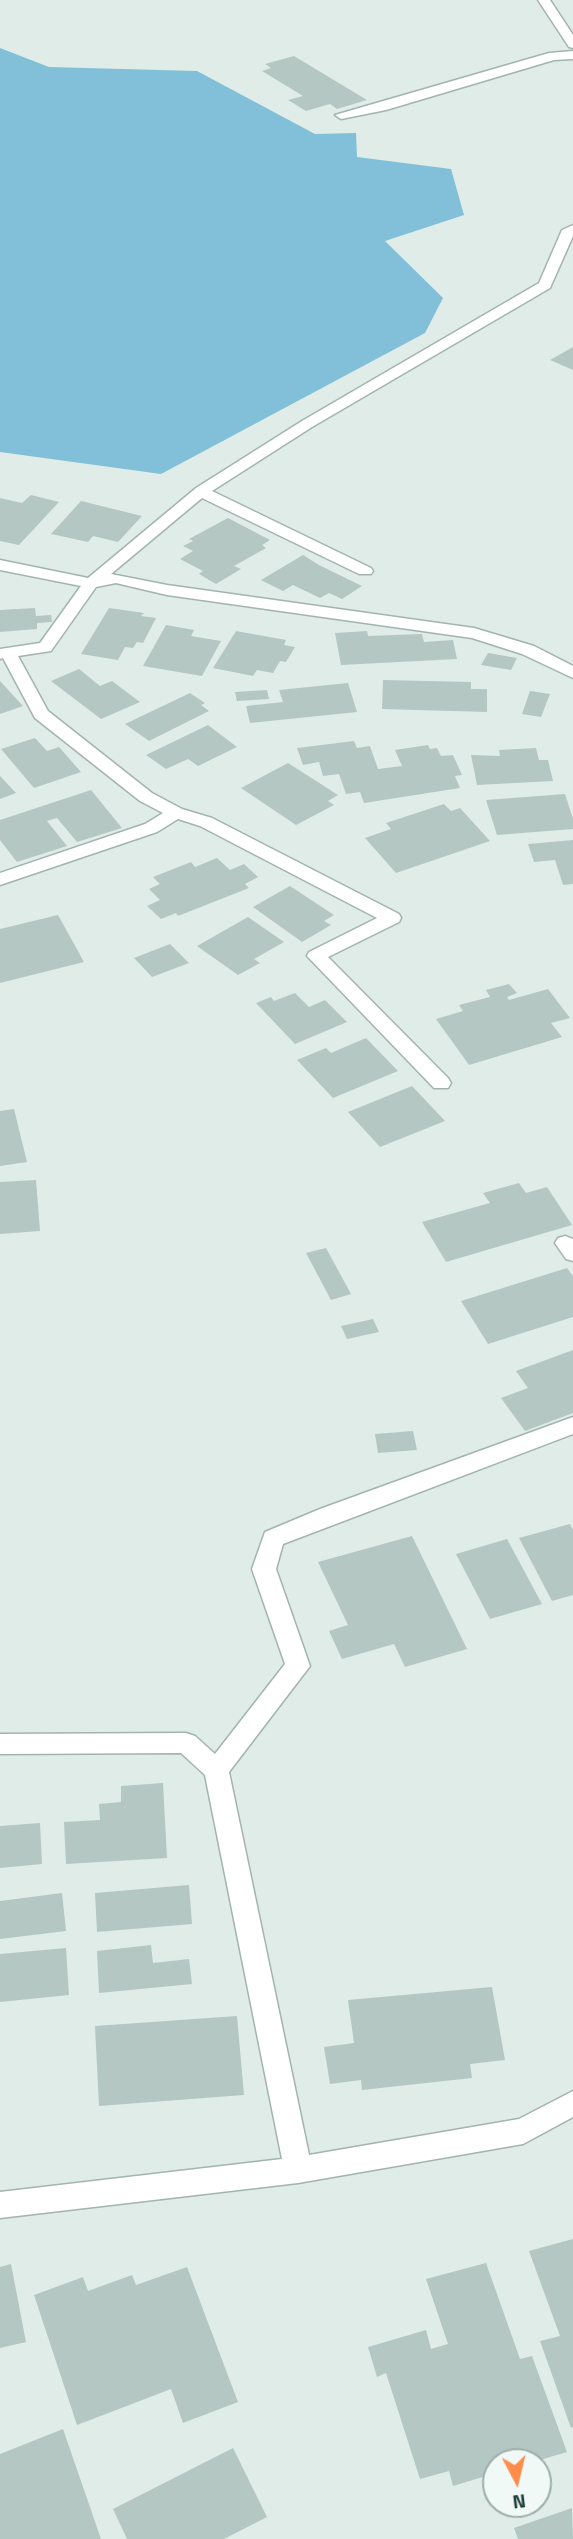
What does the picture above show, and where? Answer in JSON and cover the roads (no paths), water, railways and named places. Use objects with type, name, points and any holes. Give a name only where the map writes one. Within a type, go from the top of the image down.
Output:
[{"type":"street","points":[[544,0],[573,44]]},
{"type":"street","points":[[341,115],[382,107],[553,56],[573,55]]},
{"type":"street","points":[[441,1083],[316,956],[392,918],[206,822],[176,813],[146,797],[41,714],[4,654],[46,647],[91,583],[201,491],[307,424],[545,285],[569,230],[573,229]]},
{"type":"street","points":[[201,491],[365,571]]},
{"type":"street","points":[[0,565],[91,583],[116,578],[167,590],[474,633],[528,650],[573,673]]},
{"type":"street","points":[[0,879],[150,828],[176,813]]},
{"type":"street","points":[[216,1770],[298,1666],[264,1569],[273,1538],[328,1515],[573,1425]]},
{"type":"street","points":[[0,1744],[186,1743],[216,1770],[298,2169]]},
{"type":"street","points":[[0,2205],[298,2169],[523,2131],[573,2103]]},
{"type":"water","points":[[0,48],[49,67],[197,71],[315,134],[356,133],[357,157],[451,169],[464,215],[385,241],[443,298],[425,333],[161,474],[0,452]]}]
